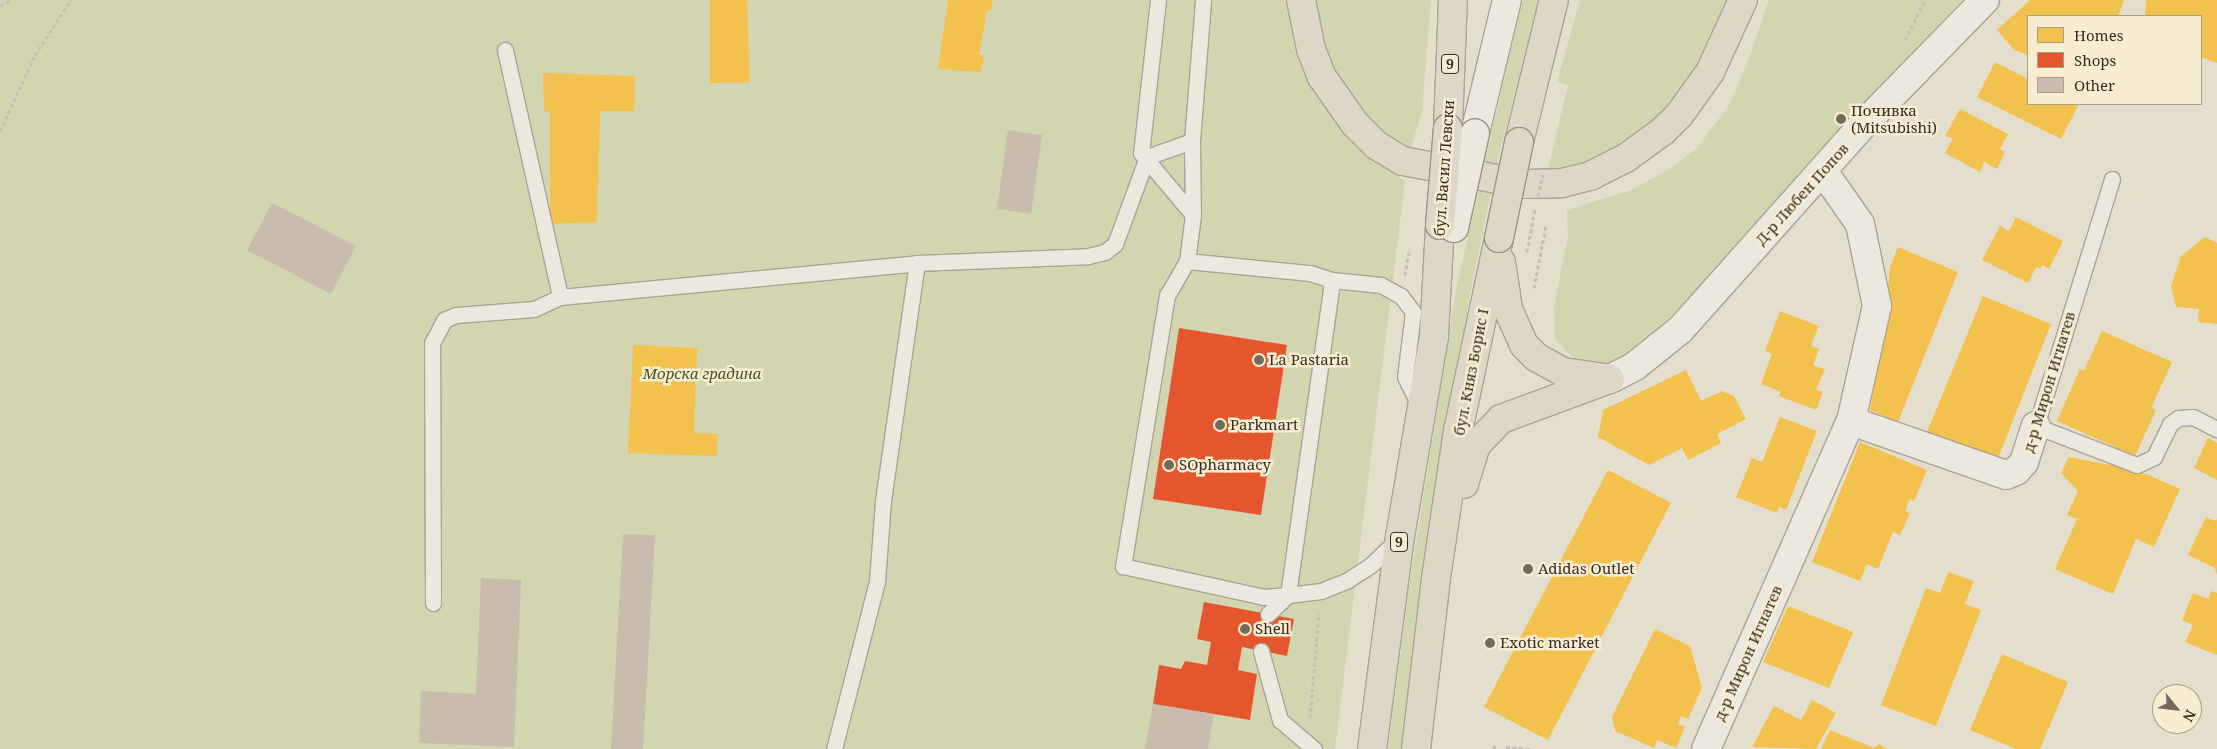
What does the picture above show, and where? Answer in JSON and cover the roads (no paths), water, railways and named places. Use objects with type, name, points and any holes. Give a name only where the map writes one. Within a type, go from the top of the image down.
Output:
[{"type":"highway","points":[[1301,0],[1310,49],[1322,77],[1355,124],[1376,145],[1403,161],[1523,184],[1562,183],[1590,176],[1626,158],[1663,131],[1680,114],[1710,72],[1743,0]]},
{"type":"highway","name":"бул. Васил Левски","points":[[1422,410],[1434,336],[1447,227],[1448,128],[1453,0]]},
{"type":"highway","name":"бул. Княз Борис I","points":[[1416,749],[1436,578],[1458,431],[1519,142],[1554,0]]},
{"type":"highway","points":[[1498,238],[1508,309],[1524,344],[1536,357],[1563,372],[1610,379]]},
{"type":"highway","points":[[1436,578],[1476,446],[1489,429],[1516,412],[1610,379]]},
{"type":"highway","name":"9","points":[[1372,749],[1400,537],[1422,410]]},
{"type":"street","points":[[1447,227],[1474,133],[1507,0]]},
{"type":"street","name":"Д-р Любен Попов","points":[[1610,379],[1635,366],[1680,330],[1823,171],[1985,0]]},
{"type":"street","name":"д-р Мирон Игнатев","points":[[1706,749],[1851,421],[1877,306],[1860,224],[1823,171]]},
{"type":"street","name":"д-р Мирон Игнатев","points":[[1851,421],[2001,475],[2011,474],[2020,468],[2036,426]]},
{"type":"lane","points":[[1158,0],[1142,153],[1193,215]]},
{"type":"lane","points":[[1203,0],[1192,141],[1193,215],[1187,261],[1168,295],[1123,566],[1264,597],[1288,595],[1321,591],[1348,580],[1371,565],[1400,537]]},
{"type":"lane","points":[[505,50],[560,296]]},
{"type":"lane","points":[[1147,157],[1192,141]]},
{"type":"lane","points":[[433,603],[432,343],[444,320],[456,315],[534,309],[560,296],[917,263],[1088,256],[1105,252],[1115,244],[1122,232],[1147,157]]},
{"type":"lane","name":"д-р Мирон Игнатев","points":[[2036,426],[2112,178]]},
{"type":"lane","points":[[1187,261],[1310,273],[1332,280],[1381,285],[1401,296],[1413,312],[1405,376],[1422,410]]},
{"type":"lane","points":[[834,749],[877,582],[883,501],[917,263]]},
{"type":"lane","points":[[1268,614],[1288,595],[1332,280]]},
{"type":"lane","points":[[2036,426],[2137,465],[2154,457],[2170,424],[2178,418],[2193,417],[2217,429]]},
{"type":"lane","points":[[1261,651],[1280,720],[1311,746]]},
{"type":"place","name":"Почивка (Mitsubishi)","points":[[1841,119]]},
{"type":"place","name":"La Pastaria","points":[[1259,360]]},
{"type":"place","name":"Parkmart","points":[[1220,425]]},
{"type":"place","name":"SOpharmacy","points":[[1169,465]]},
{"type":"place","name":"Adidas Outlet","points":[[1528,569]]},
{"type":"place","name":"Shell","points":[[1245,629]]},
{"type":"place","name":"Exotic market","points":[[1490,643]]},
{"type":"park label","name":"Морска градина","points":[[702,374]]}]
